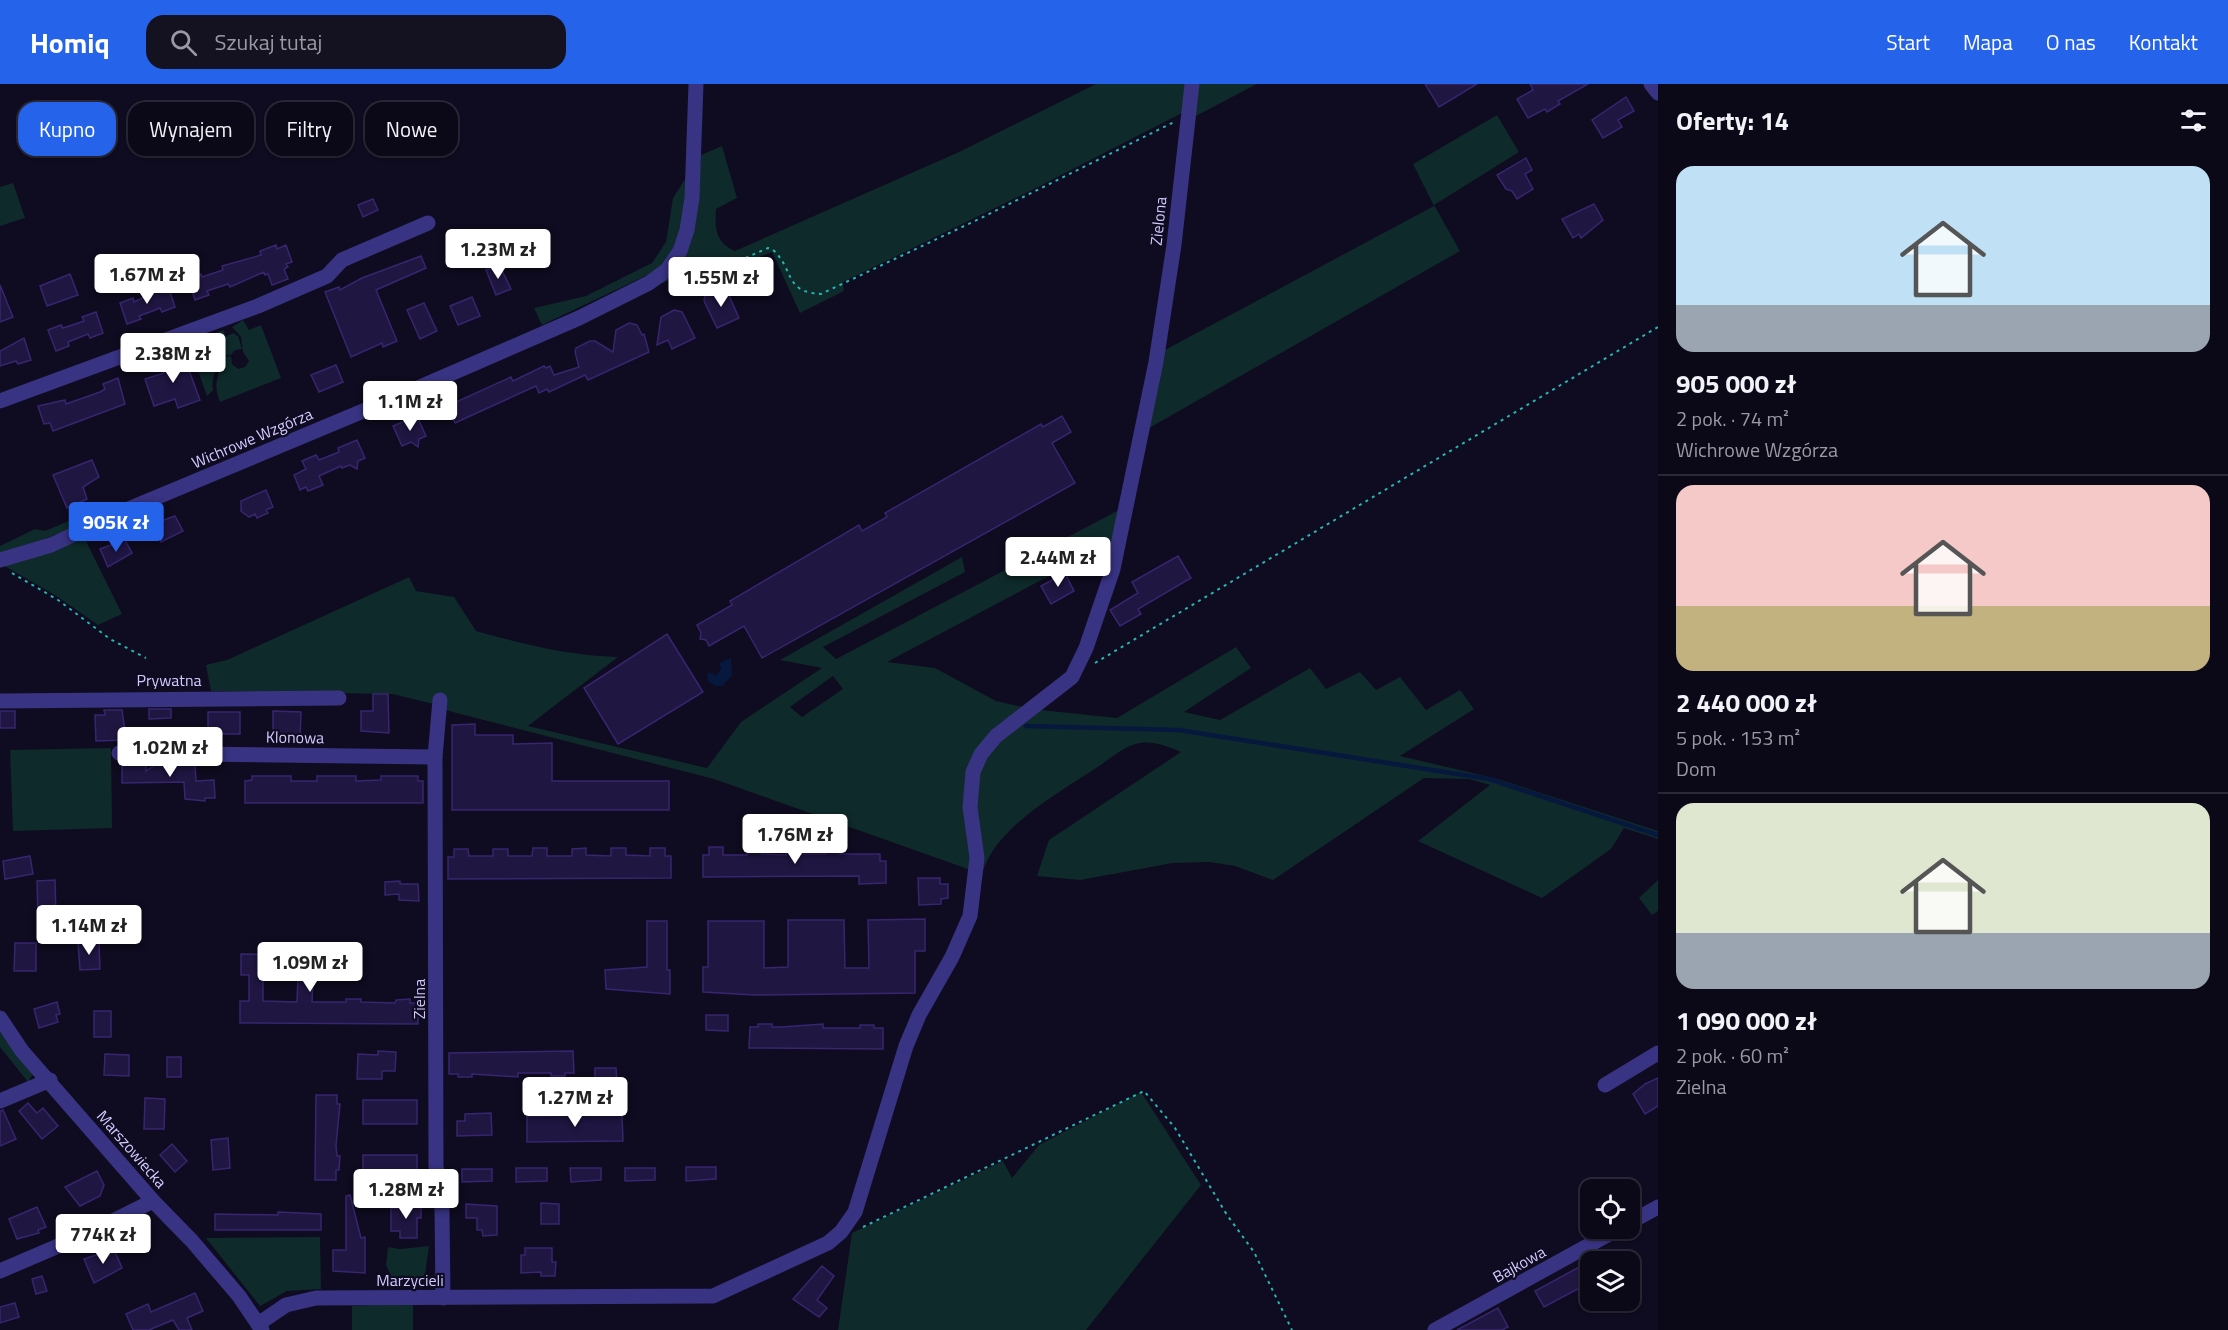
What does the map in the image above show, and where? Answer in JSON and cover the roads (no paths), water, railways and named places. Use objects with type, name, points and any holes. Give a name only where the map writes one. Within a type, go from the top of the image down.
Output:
[{"type":"street","name":"Wichrowe Wzgórza","points":[[4,566],[131,508],[391,400],[579,318],[649,283],[667,270],[680,251],[687,230],[692,198],[696,84]]},
{"type":"street","name":"Zielona","points":[[1072,677],[1086,648],[1113,569],[1155,362],[1174,245],[1192,84]]},
{"type":"street","points":[[1651,84],[1658,93]]},
{"type":"street","points":[[0,401],[258,306],[327,276],[342,260],[428,223]]},
{"type":"street","name":"Marzycieli","points":[[260,1327],[286,1305],[316,1298],[713,1296],[828,1243],[849,1222],[855,1212],[906,1046],[919,1015],[952,957],[970,916],[977,858],[970,807],[973,772],[981,754],[996,736],[1072,677]]},
{"type":"street","name":"Prywatna","points":[[0,701],[339,698]]},
{"type":"street","name":"Zielna","points":[[440,700],[435,757],[436,1166],[442,1210],[443,1298]]},
{"type":"street","name":"Klonowa","points":[[119,753],[435,757]]},
{"type":"street","name":"Marszowiecka","points":[[0,1017],[22,1051],[50,1080],[153,1202],[198,1249],[260,1327]]},
{"type":"street","points":[[1605,1085],[1658,1053]]},
{"type":"street","points":[[0,1101],[50,1080]]},
{"type":"street","points":[[0,1271],[92,1232],[153,1202]]},
{"type":"street","points":[[1640,1217],[1658,1207]]},
{"type":"street","name":"Bajkowa","points":[[1435,1330],[1600,1239]]},
{"type":"water","points":[[731,658],[732,675],[723,686],[716,686],[708,681],[707,674],[710,672],[716,676],[721,668],[719,663]]},
{"type":"waterway","points":[[1026,726],[1179,730],[1489,779],[1658,835]]}]
